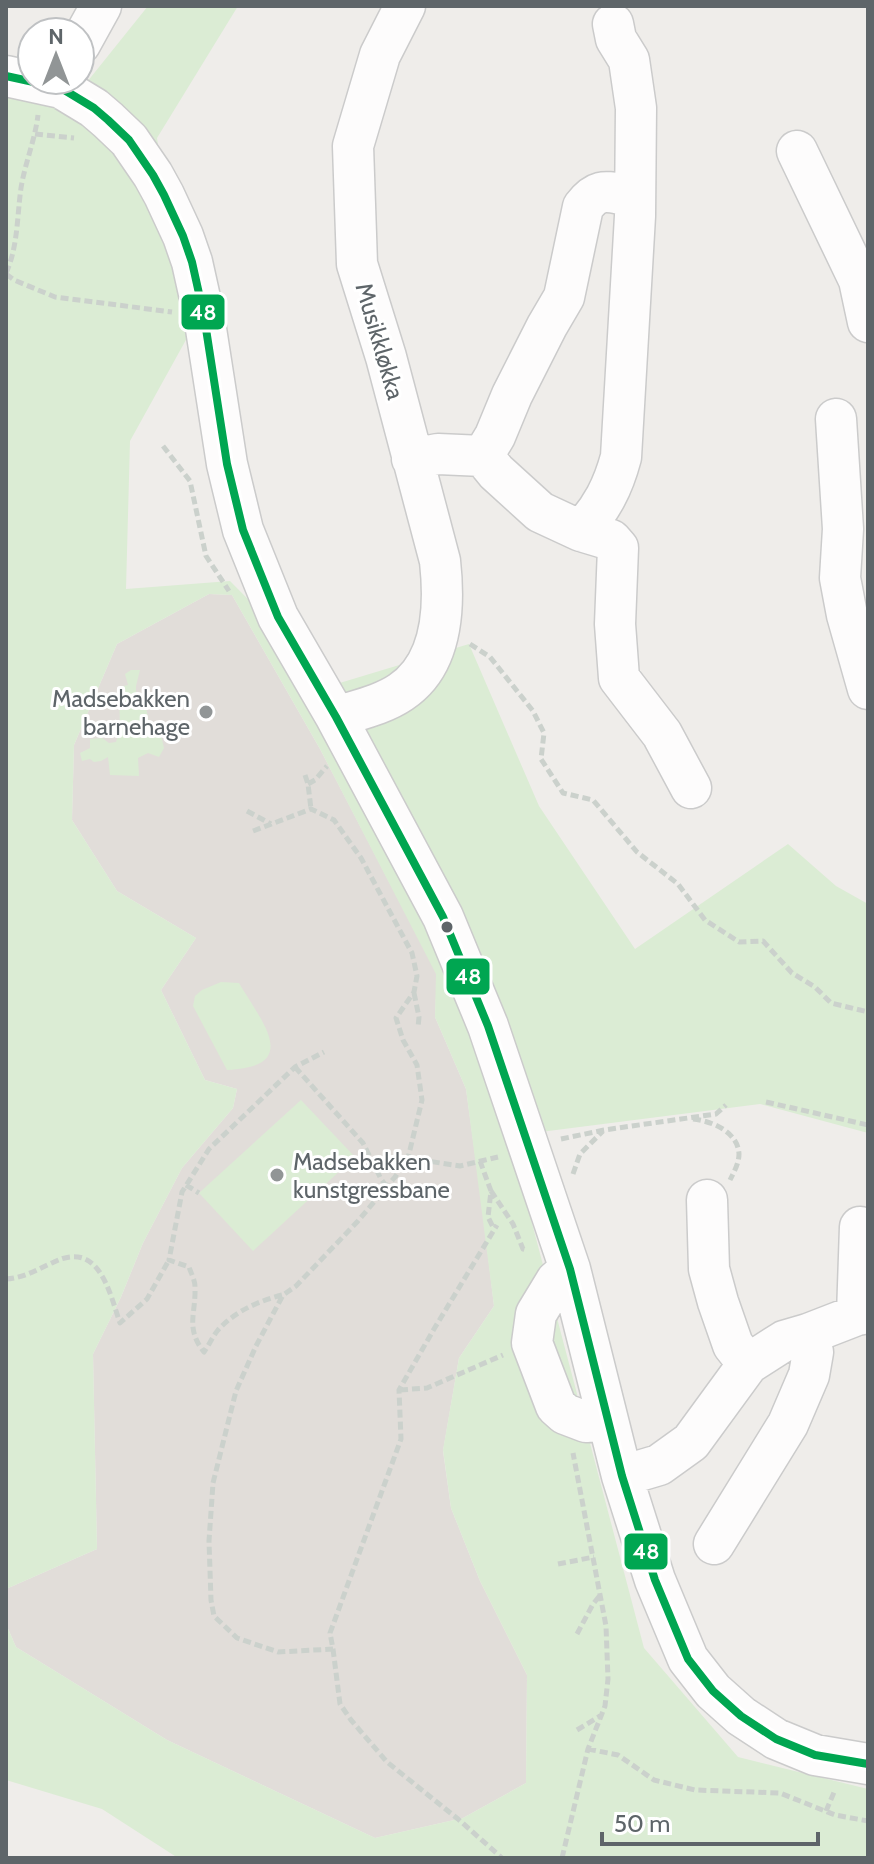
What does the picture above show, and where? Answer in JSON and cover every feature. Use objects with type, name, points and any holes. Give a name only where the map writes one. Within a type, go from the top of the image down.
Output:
[{"type":"street","name":"Musikkløkka","points":[[336,717],[399,693],[419,677],[433,650],[440,624],[443,590],[440,561],[386,357],[357,264],[353,146],[380,55],[405,6]]},
{"type":"street","points":[[581,531],[597,514],[614,482],[621,457],[635,196],[636,108],[629,60],[616,39],[613,24]]},
{"type":"street","points":[[62,96],[94,108],[129,140],[153,175],[183,236],[204,316],[227,464],[243,530],[278,617],[336,717],[443,917],[488,1026],[570,1269],[622,1476],[655,1580],[688,1659],[713,1691],[741,1716],[776,1739],[815,1755],[868,1764]]},
{"type":"street","points":[[797,151],[864,278],[868,322]]},
{"type":"street","points":[[483,456],[564,297],[583,207],[600,191],[635,196]]},
{"type":"street","points":[[836,419],[843,529],[840,578],[858,610],[868,689]]},
{"type":"street","points":[[412,459],[438,454],[483,456],[540,512],[581,531],[611,540],[618,548],[615,624],[619,678],[662,734],[691,788]]},
{"type":"street","points":[[707,1200],[709,1269],[733,1345],[748,1364]]},
{"type":"street","points":[[622,1476],[659,1465],[691,1442],[748,1364],[784,1341],[862,1314],[860,1227]]},
{"type":"street","points":[[570,1269],[556,1281],[536,1314],[532,1343],[556,1406],[565,1414],[586,1422],[607,1420]]},
{"type":"street","points":[[714,1544],[788,1424],[809,1375],[813,1352],[808,1334]]},
{"type":"path","points":[[53,96],[27,160],[11,261],[6,274],[55,297],[204,316]]},
{"type":"path","points":[[163,446],[190,481],[206,556],[227,589],[239,598]]},
{"type":"path","points":[[440,624],[490,657],[533,711],[544,733],[541,759],[563,793],[593,800],[637,852],[678,884],[705,920],[739,942],[763,941],[792,973],[815,987],[831,1003],[868,1012]]},
{"type":"path","points":[[305,775],[311,809]]},
{"type":"path","points":[[253,831],[311,809],[334,820],[361,858],[412,953],[417,976],[414,992],[418,1028]]},
{"type":"path","points":[[247,811],[271,825]]},
{"type":"path","points":[[169,1260],[189,1267],[195,1283],[192,1321],[195,1341],[204,1352],[219,1329],[241,1312],[260,1301],[283,1295],[296,1286],[358,1221],[408,1158],[422,1100],[417,1065],[403,1040],[396,1018],[414,992]]},
{"type":"path","points":[[6,1279],[29,1274],[70,1255],[80,1256],[93,1263],[105,1281],[120,1323],[147,1299],[169,1260],[182,1192],[209,1149],[295,1067],[324,1052]]},
{"type":"path","points":[[295,1067],[363,1143],[387,1187]]},
{"type":"path","points":[[766,1102],[868,1125]]},
{"type":"path","points":[[552,1141],[604,1130],[716,1114],[726,1105]]},
{"type":"path","points":[[681,1118],[703,1120],[736,1139],[739,1153],[728,1184],[707,1200]]},
{"type":"path","points":[[408,1158],[460,1166],[503,1156]]},
{"type":"path","points":[[480,1161],[491,1191],[513,1224],[523,1249],[531,1252]]},
{"type":"path","points":[[186,1185],[199,1193]]},
{"type":"path","points":[[491,1191],[488,1217],[496,1227],[399,1390],[401,1439],[330,1633],[340,1704],[351,1720],[387,1762],[502,1858]]},
{"type":"path","points":[[283,1295],[236,1391],[213,1483],[209,1541],[211,1600],[214,1616],[237,1638],[278,1652],[333,1649]]},
{"type":"path","points":[[399,1390],[427,1388],[532,1343]]},
{"type":"path","points":[[562,1858],[588,1749],[605,1706],[608,1679],[601,1594],[571,1447]]},
{"type":"path","points":[[558,1564],[594,1557]]},
{"type":"path","points":[[577,1634],[601,1594]]},
{"type":"path","points":[[577,1730],[601,1716]]},
{"type":"path","points":[[588,1749],[618,1755],[654,1780],[695,1790],[780,1793],[835,1815],[868,1821]]},
{"type":"shaded area","points":[[209,594],[232,595],[320,749],[437,974],[435,1017],[466,1089],[482,1205],[494,1306],[459,1358],[443,1451],[451,1508],[480,1581],[527,1675],[526,1783],[463,1818],[375,1838],[167,1740],[16,1647],[6,1624],[6,1589],[97,1549],[93,1354],[143,1243],[182,1168],[233,1108],[237,1089],[205,1080],[161,990],[196,938],[117,891],[72,820],[74,745],[117,644]]},
{"type":"green space","points":[[148,6],[238,6],[157,138],[187,338],[130,441],[126,589],[230,581],[333,685],[469,644],[539,806],[635,949],[788,844],[836,886],[868,904],[868,1133],[760,1104],[509,1136],[644,1648],[738,1757],[868,1789],[868,1858],[178,1858],[102,1809],[6,1780],[6,1624],[16,1647],[167,1740],[375,1838],[463,1818],[526,1783],[527,1675],[480,1581],[451,1508],[443,1450],[459,1358],[494,1306],[466,1089],[435,1017],[436,974],[320,749],[232,595],[209,594],[117,644],[74,745],[72,820],[117,891],[196,938],[161,990],[205,1080],[237,1089],[233,1108],[182,1168],[143,1243],[93,1354],[97,1549],[6,1589],[6,57],[16,60],[16,96],[96,96],[96,71]]},
{"type":"green space","points":[[140,670],[136,708],[146,708],[149,722],[143,724],[151,732],[161,735],[164,748],[159,757],[148,753],[138,758],[139,776],[110,775],[108,757],[101,761],[82,761],[80,753],[90,748],[90,739],[116,742],[120,730],[119,687],[128,685],[125,674]]},
{"type":"green space","points":[[221,982],[239,983],[270,1040],[270,1051],[264,1060],[250,1067],[227,1070],[193,1006],[195,996],[202,990]]},
{"type":"green space","name":"Madsebakken kunstgressbane","points":[[301,1100],[355,1157],[253,1251],[199,1193]]},
{"type":"transit line","name":"48","points":[[6,76],[61,88],[108,120],[129,140],[153,175],[183,236],[204,316],[227,464],[243,530],[278,617],[336,717],[443,917],[488,1026],[570,1269],[622,1476],[655,1580],[688,1659],[713,1691],[741,1716],[776,1739],[815,1755],[868,1764]]},
{"type":"place","name":"Madsebakken barnehage","points":[[206,712]]},
{"type":"place","name":"Madsebakken kunstgressbane","points":[[277,1175]]}]
